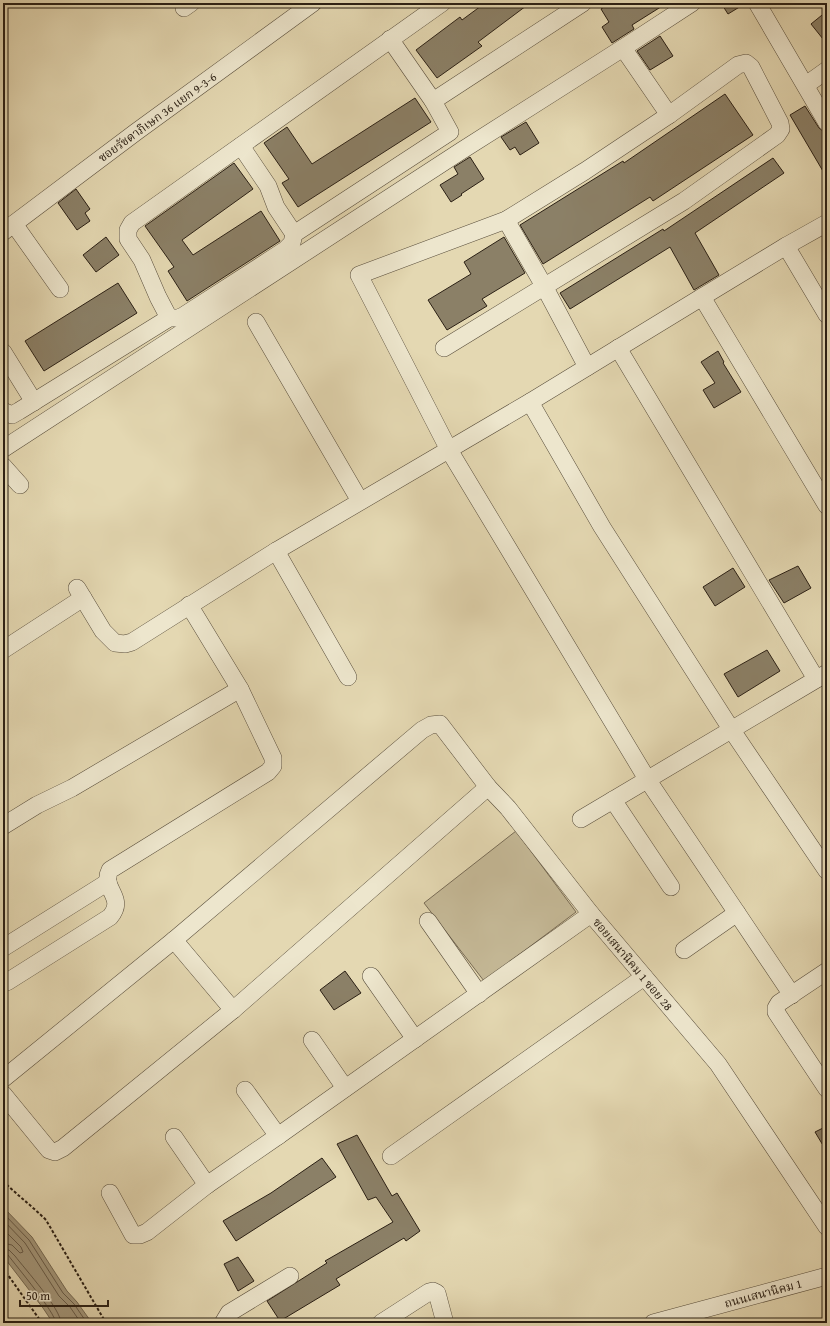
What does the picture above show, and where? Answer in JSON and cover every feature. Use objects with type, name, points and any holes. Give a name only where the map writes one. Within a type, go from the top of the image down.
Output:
[{"type":"street","name":"ซอยรัชดาภิเษก 36 แยก 9-3-6","points":[[8,228],[136,132],[313,3]]},
{"type":"street","points":[[169,318],[142,260],[128,239],[128,230],[132,223],[442,3]]},
{"type":"street","points":[[3,449],[448,159],[624,48],[692,3]]},
{"type":"street","points":[[757,3],[827,123]]},
{"type":"street","points":[[433,101],[576,5]]},
{"type":"street","points":[[3,411],[12,415],[169,318],[178,318],[183,316],[285,250],[292,243],[294,234],[450,132],[433,101],[390,39]]},
{"type":"street","points":[[624,48],[669,115]]},
{"type":"street","points":[[444,348],[684,201],[777,135],[781,129],[780,123],[751,67],[746,63],[738,65],[669,115],[585,171],[506,220],[359,275],[449,450],[647,779],[792,995]]},
{"type":"street","points":[[806,85],[827,70]]},
{"type":"street","points":[[241,146],[268,186],[276,207],[294,234]]},
{"type":"street","points":[[506,220],[544,286],[587,367]]},
{"type":"street","points":[[3,650],[80,593],[103,631],[115,643],[125,644],[132,642],[276,551],[530,402],[786,246],[827,223]]},
{"type":"street","points":[[8,228],[60,289]]},
{"type":"street","points":[[786,246],[827,314]]},
{"type":"street","points":[[702,297],[827,506]]},
{"type":"street","points":[[256,322],[360,502]]},
{"type":"street","points":[[581,819],[822,676],[618,348]]},
{"type":"street","points":[[3,352],[34,402]]},
{"type":"street","points":[[530,402],[602,527],[731,729],[827,871]]},
{"type":"street","points":[[3,466],[20,485]]},
{"type":"street","points":[[276,551],[348,677]]},
{"type":"street","points":[[7,982],[110,917],[116,910],[116,902],[108,882],[110,870],[268,772],[273,766],[273,758],[240,689],[189,605]]},
{"type":"street","points":[[3,826],[37,805],[72,788],[240,689]]},
{"type":"street","name":"ซอยเสนานิคม 1 ซอย 28","points":[[174,940],[422,730],[431,725],[440,724],[488,788],[508,808],[591,914],[718,1064],[827,1227]]},
{"type":"street","points":[[3,1094],[49,1150],[55,1152],[63,1148],[233,1010],[488,788]]},
{"type":"street","points":[[613,800],[671,887]]},
{"type":"street","points":[[3,948],[108,882]]},
{"type":"street","points":[[684,950],[737,913]]},
{"type":"street","points":[[110,1193],[134,1235],[140,1235],[147,1232],[207,1185],[591,914]]},
{"type":"street","points":[[428,921],[478,994]]},
{"type":"street","points":[[3,1079],[174,940],[233,1010]]},
{"type":"street","points":[[827,972],[779,1003],[776,1008],[776,1012],[827,1089]]},
{"type":"street","points":[[371,976],[415,1039]]},
{"type":"street","points":[[391,1156],[644,977]]},
{"type":"street","points":[[312,1040],[345,1088]]},
{"type":"street","points":[[245,1090],[278,1136]]},
{"type":"street","points":[[174,1137],[207,1185]]},
{"type":"street","points":[[223,1323],[229,1313],[290,1276]]},
{"type":"street","name":"ถนนเสนานิคม 1","points":[[653,1323],[827,1276]]},
{"type":"street","points":[[381,1323],[429,1292],[433,1291],[437,1293],[445,1323]]},
{"type":"path","points":[[3,1181],[46,1220],[106,1323]]},
{"type":"path","points":[[3,1268],[42,1323]]},
{"type":"shaded area","points":[[516,831],[576,912],[484,981],[424,903]]},
{"type":"water","points":[[3,1207],[32,1237],[67,1291],[92,1323],[53,1323],[3,1256]]},
{"type":"building","points":[[485,3],[530,3],[478,42],[482,46],[437,78],[416,50],[460,17],[462,20]]},
{"type":"building","points":[[610,3],[667,3],[632,25],[634,29],[612,43],[602,27],[609,22],[601,9]]},
{"type":"building","points":[[721,3],[746,3],[728,14]]},
{"type":"building","points":[[827,11],[827,44],[811,24]]},
{"type":"building","points":[[660,36],[673,56],[650,70],[637,51]]},
{"type":"building","points":[[725,94],[753,135],[653,201],[650,197],[543,264],[520,225],[623,161],[624,163]]},
{"type":"building","points":[[415,98],[431,122],[298,207],[282,183],[289,179],[264,143],[287,127],[312,164]]},
{"type":"building","points":[[805,106],[819,128],[827,134],[827,178],[790,115]]},
{"type":"building","points":[[526,122],[539,143],[520,155],[515,147],[510,150],[501,137]]},
{"type":"building","points":[[470,157],[484,179],[451,202],[440,185],[458,174],[454,167]]},
{"type":"building","points":[[773,158],[784,173],[695,233],[719,275],[694,290],[670,247],[570,309],[560,293],[663,229],[664,231]]},
{"type":"building","points":[[234,163],[253,189],[182,240],[193,255],[261,211],[280,241],[187,301],[168,271],[174,267],[145,226]]},
{"type":"building","points":[[76,189],[90,209],[85,213],[90,221],[77,230],[58,203]]},
{"type":"building","points":[[106,237],[119,255],[96,272],[83,255]]},
{"type":"building","points":[[504,237],[525,273],[482,299],[487,306],[447,330],[428,300],[471,274],[464,262]]},
{"type":"building","points":[[118,283],[137,313],[44,371],[25,341]]},
{"type":"building","points":[[718,351],[724,362],[723,363],[741,392],[714,408],[703,390],[715,383],[701,362]]},
{"type":"building","points":[[798,566],[811,588],[784,603],[769,580]]},
{"type":"building","points":[[733,568],[745,587],[715,606],[703,587]]},
{"type":"building","points":[[767,650],[780,671],[738,697],[724,674]]},
{"type":"building","points":[[345,971],[361,993],[334,1010],[320,990]]},
{"type":"building","points":[[827,1126],[827,1152],[815,1132]]},
{"type":"building","points":[[357,1135],[392,1196],[397,1193],[420,1231],[406,1241],[404,1238],[336,1279],[340,1285],[280,1321],[267,1301],[327,1263],[325,1261],[393,1222],[376,1197],[368,1200],[337,1144]]},
{"type":"building","points":[[322,1158],[336,1177],[236,1241],[223,1221],[271,1193]]},
{"type":"building","points":[[238,1257],[254,1281],[238,1291],[224,1264]]}]
